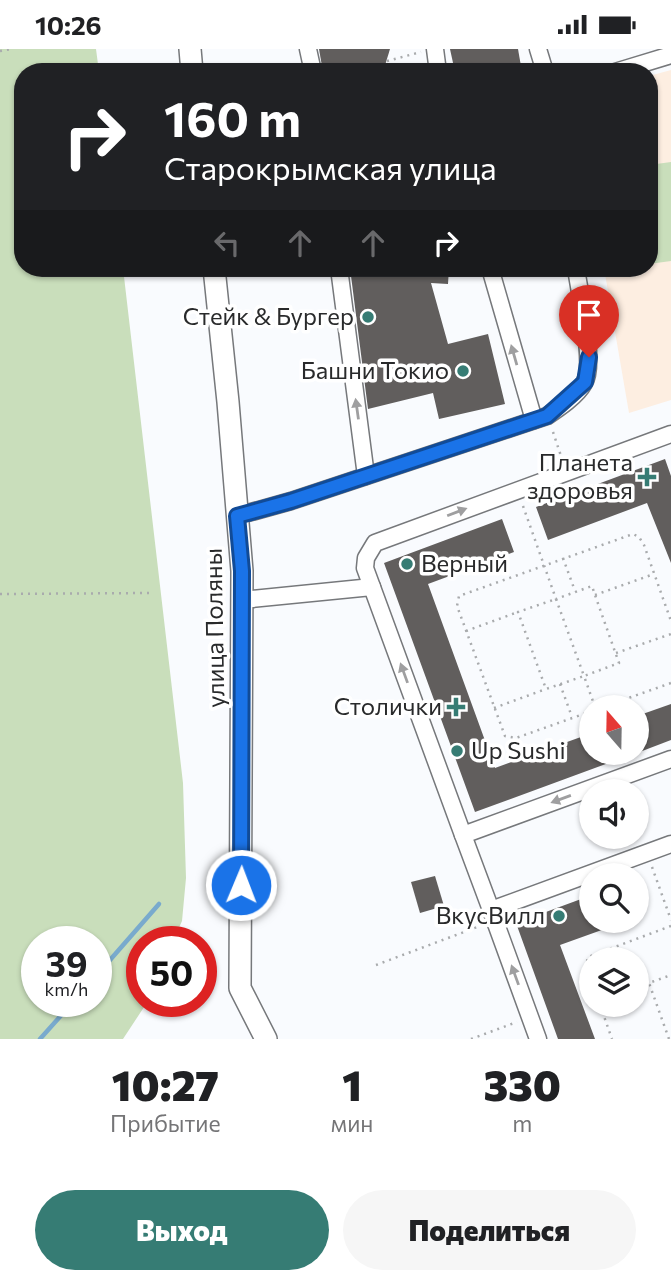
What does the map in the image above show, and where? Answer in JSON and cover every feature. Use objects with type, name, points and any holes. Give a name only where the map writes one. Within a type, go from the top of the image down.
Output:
[{"type":"main road","name":"улица Поляны","points":[[215,277],[228,402],[242,600],[240,988],[266,1039]]},
{"type":"street","points":[[645,63],[671,55]]},
{"type":"street","points":[[340,277],[366,476]]},
{"type":"street","points":[[493,277],[534,420]]},
{"type":"street","points":[[237,516],[547,416],[585,382],[589,357],[577,277]]},
{"type":"street","points":[[538,1039],[365,568],[366,558],[375,543],[671,434]]},
{"type":"street","points":[[242,600],[372,587]]},
{"type":"street","points":[[463,835],[671,759]]},
{"type":"street","points":[[493,916],[671,844]]},
{"type":"path","points":[[0,51],[12,49]]},
{"type":"path","points":[[387,61],[433,49]]},
{"type":"path","points":[[555,439],[567,472]]},
{"type":"path","points":[[524,511],[591,695]]},
{"type":"path","points":[[579,716],[510,739],[502,731],[466,631],[457,605],[459,597],[633,534],[639,537],[644,545],[671,621]]},
{"type":"path","points":[[563,558],[575,592]]},
{"type":"path","points":[[595,595],[654,573]]},
{"type":"path","points":[[466,631],[592,586],[619,663],[494,708]]},
{"type":"path","points":[[0,594],[149,593]]},
{"type":"path","points":[[519,612],[546,689]]},
{"type":"path","points":[[616,653],[671,634]]},
{"type":"path","points":[[637,695],[671,683]]},
{"type":"path","points":[[560,684],[573,718]]},
{"type":"path","points":[[654,873],[671,920]]},
{"type":"path","points":[[376,965],[493,916]]},
{"type":"path","points":[[615,947],[671,926]]},
{"type":"path","points":[[669,1039],[649,983],[671,975]]},
{"type":"path","points":[[471,1039],[530,1017]]},
{"type":"path","points":[[604,1017],[612,1039]]},
{"type":"shaded area","points":[[671,70],[671,400],[629,413],[606,277],[658,277],[658,74]]},
{"type":"green space","points":[[0,49],[96,49],[98,63],[14,63],[14,277],[124,277],[183,783],[186,878],[180,926],[126,926],[126,1017],[137,1017],[123,1039],[0,1039]]},
{"type":"green space","points":[[671,162],[671,261],[658,263],[658,164]]},
{"type":"building","points":[[319,49],[390,49],[386,63],[321,63]]},
{"type":"building","points":[[450,49],[518,49],[520,63],[453,63]]},
{"type":"building","points":[[351,277],[448,277],[448,284],[431,283],[448,344],[488,334],[505,404],[439,419],[433,393],[368,409]]},
{"type":"building","points":[[665,459],[671,476],[671,563],[647,503],[548,540],[536,507]]},
{"type":"building","points":[[502,519],[514,552],[428,584],[495,768],[579,738],[579,765],[603,765],[475,812],[384,563]]},
{"type":"building","points":[[671,704],[671,740],[649,748],[649,712]]},
{"type":"building","points":[[435,876],[444,906],[420,913],[411,882]]},
{"type":"building","points":[[579,900],[579,933],[593,933],[560,945],[579,996],[579,1017],[587,1017],[595,1039],[558,1039],[516,923]]},
{"type":"waterway","points":[[112,958],[159,904]]},
{"type":"waterway","points":[[40,1039],[60,1017]]},
{"type":"place","name":"Стейк & Бургер","points":[[368,317]]},
{"type":"place","name":"Башни Токио","points":[[463,371]]},
{"type":"place","name":"Планета здоровья","points":[[647,477]]},
{"type":"place","name":"Верный","points":[[407,564]]},
{"type":"place","name":"Столички","points":[[456,707]]},
{"type":"place","name":"Up Sushi","points":[[457,751]]},
{"type":"place","name":"ВкусВилл","points":[[559,916]]},
{"type":"route","points":[[241,885],[242,571],[237,516],[291,501],[547,416],[585,382],[589,357]]}]
